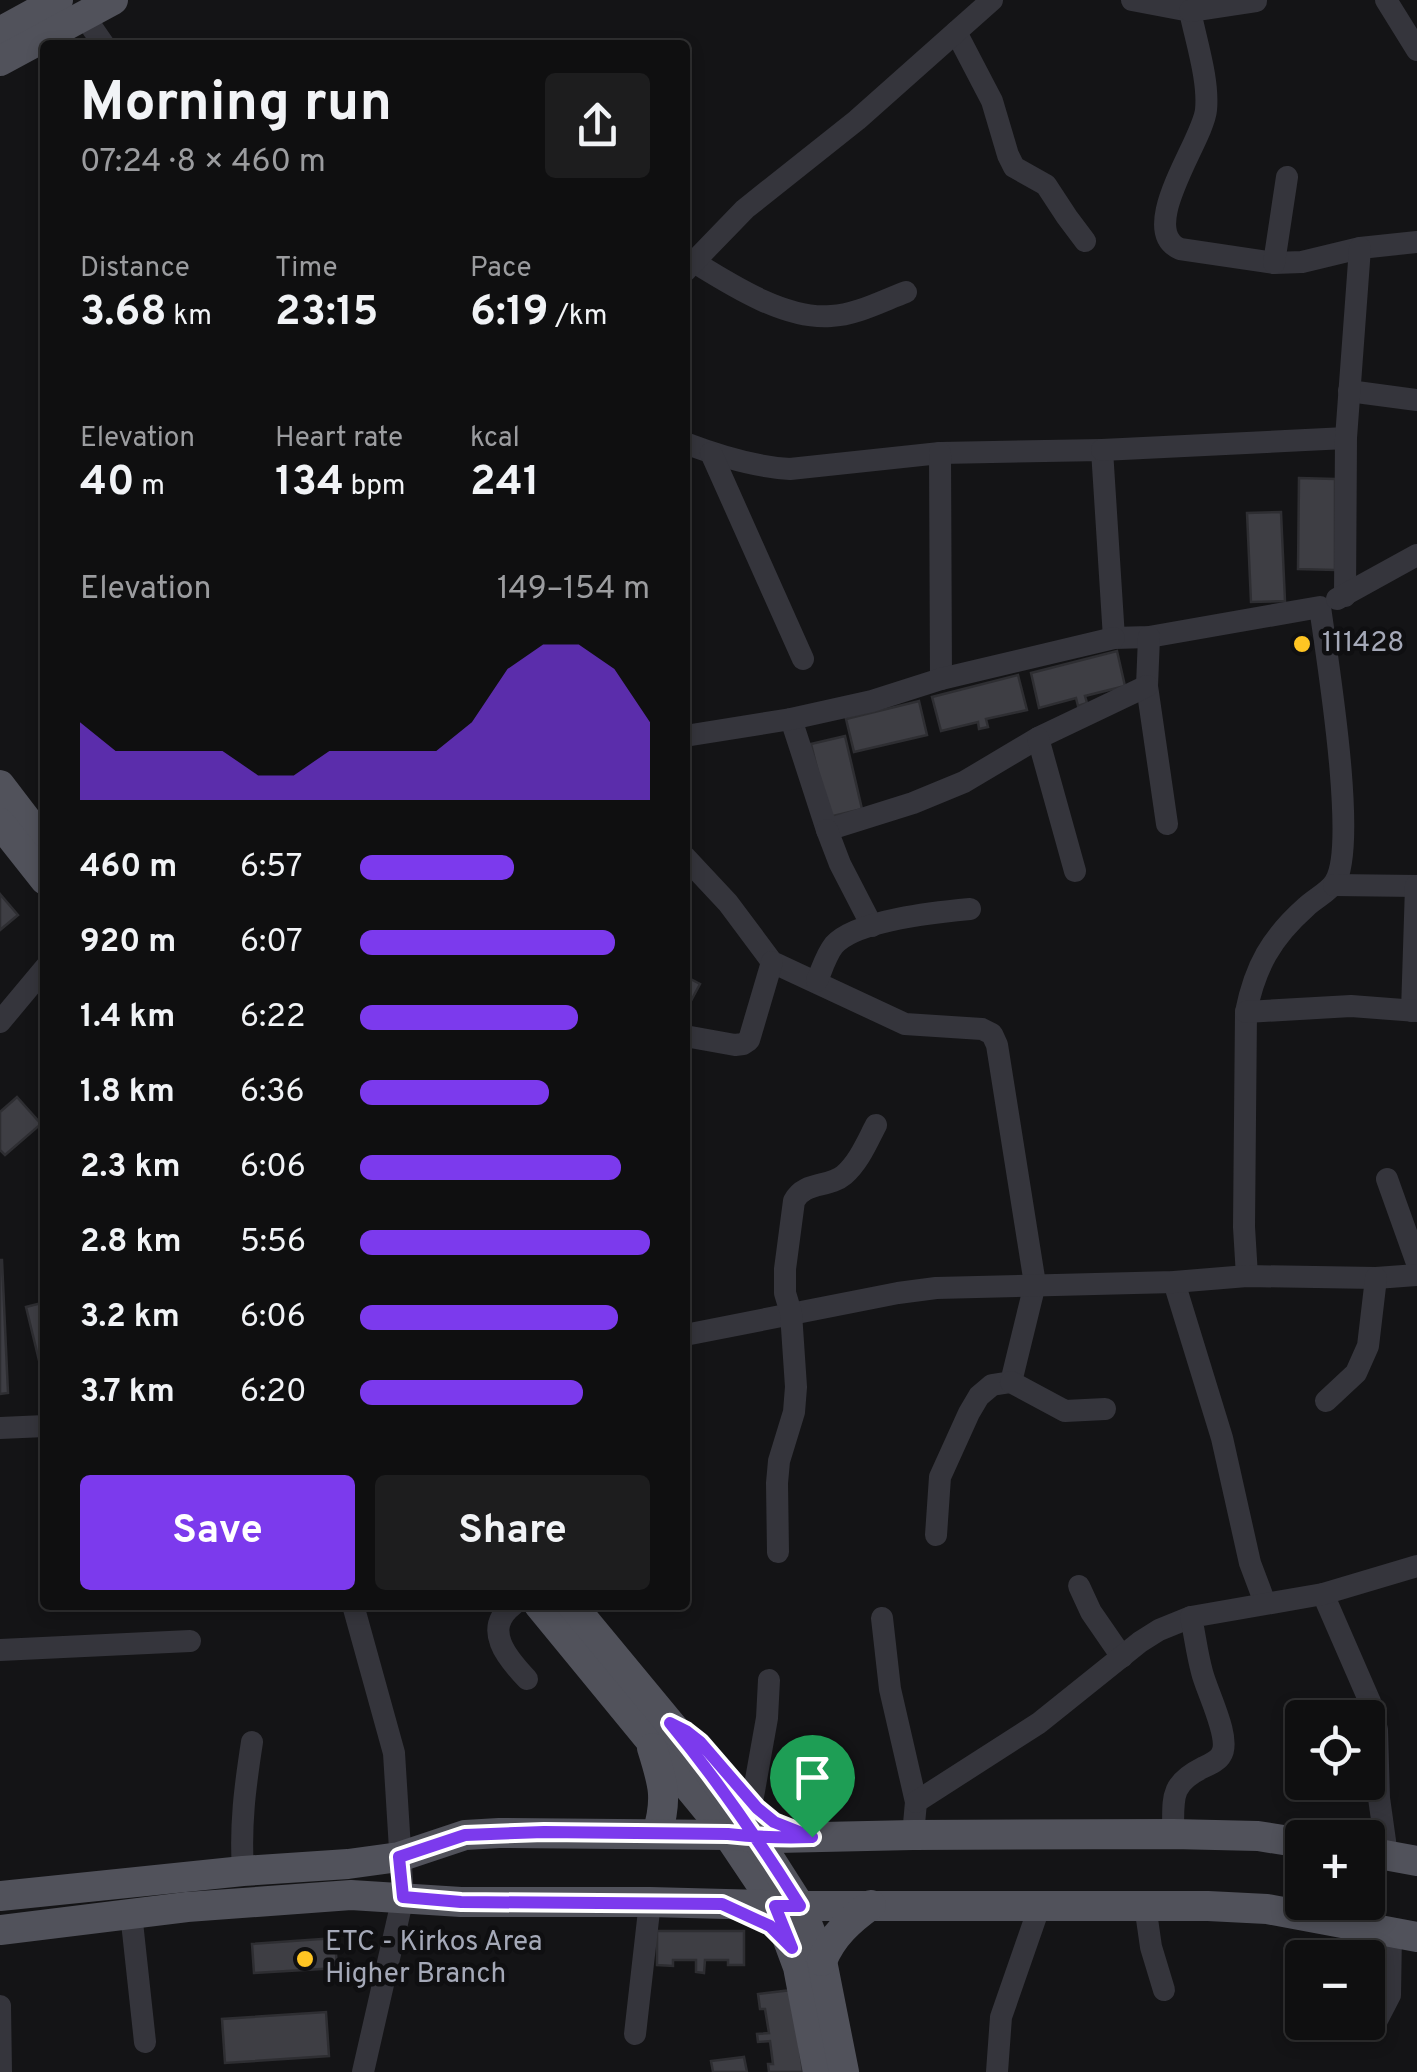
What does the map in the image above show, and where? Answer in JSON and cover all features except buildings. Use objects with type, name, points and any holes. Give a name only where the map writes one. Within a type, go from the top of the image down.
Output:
[{"type":"main road","points":[[0,32],[58,0]]},
{"type":"main road","points":[[0,61],[113,0]]},
{"type":"main road","points":[[0,785],[40,837]]},
{"type":"main road","points":[[0,822],[40,874]]},
{"type":"main road","points":[[544,1610],[660,1732],[706,1767],[742,1836],[822,1960],[844,2072]]},
{"type":"main road","points":[[575,1610],[660,1732],[664,1810],[657,1834]]},
{"type":"main road","points":[[660,1732],[686,1731],[774,1822],[812,1837]]},
{"type":"main road","points":[[0,1896],[348,1864],[399,1857],[465,1835],[1173,1834],[1285,1840]]},
{"type":"main road","points":[[0,1930],[186,1907],[351,1895],[461,1902],[1267,1909],[1404,1935]]},
{"type":"main road","points":[[722,1904],[770,1926],[792,1948]]},
{"type":"main road","points":[[822,1960],[837,1934],[871,1905]]},
{"type":"main road","points":[[788,1906],[792,1948],[818,2072]]},
{"type":"street","points":[[1132,0],[1190,11],[1256,1]]},
{"type":"street","points":[[1386,0],[1417,50]]},
{"type":"street","points":[[906,292],[848,314],[811,315],[785,308],[690,267],[746,209],[857,120],[956,32],[979,4]]},
{"type":"street","points":[[1190,11],[1206,110],[1203,129],[1176,178],[1167,217],[1166,235],[1171,245],[1274,262],[1302,262],[1360,248],[1417,242]]},
{"type":"street","points":[[84,16],[101,40]]},
{"type":"street","points":[[956,32],[992,101],[1014,167],[1046,185],[1085,241]]},
{"type":"street","points":[[1274,262],[1287,177]]},
{"type":"street","points":[[1345,596],[1346,438],[1360,248]]},
{"type":"street","points":[[1350,391],[1417,400]]},
{"type":"street","points":[[690,444],[767,468],[790,469],[940,452],[1102,450],[1346,438]]},
{"type":"street","points":[[1102,450],[1114,638]]},
{"type":"street","points":[[940,452],[941,679]]},
{"type":"street","points":[[711,453],[803,660]]},
{"type":"street","points":[[690,735],[872,700],[941,679],[1114,638],[1149,637],[1320,607],[1417,554]]},
{"type":"street","points":[[1247,1276],[1246,1012],[1253,978],[1290,921],[1334,885],[1344,846],[1340,766],[1320,607]]},
{"type":"street","points":[[1149,637],[1147,686],[1168,824]]},
{"type":"street","points":[[827,830],[964,782],[1038,738],[1147,686]]},
{"type":"street","points":[[791,718],[840,864],[872,926]]},
{"type":"street","points":[[1038,738],[1075,871]]},
{"type":"street","points":[[690,862],[728,903],[772,962],[905,1024],[992,1034],[997,1045],[1035,1284],[1011,1382]]},
{"type":"street","points":[[1246,1012],[1351,1006],[1414,1011],[1416,886],[1334,885]]},
{"type":"street","points":[[817,981],[830,948],[856,931],[929,912],[970,909]]},
{"type":"street","points":[[690,1037],[735,1045],[749,1040],[772,962]]},
{"type":"street","points":[[0,1022],[40,974]]},
{"type":"street","points":[[778,1552],[779,1462],[794,1412],[796,1387],[791,1313],[785,1294],[794,1202],[798,1193],[807,1188],[844,1175],[876,1125]]},
{"type":"street","points":[[1387,1179],[1417,1263]]},
{"type":"street","points":[[690,1334],[917,1290],[1247,1276],[1417,1275]]},
{"type":"street","points":[[1326,1402],[1356,1373],[1368,1346],[1376,1278]]},
{"type":"street","points":[[1174,1282],[1222,1438],[1250,1563],[1266,1603]]},
{"type":"street","points":[[936,1535],[940,1476],[969,1413],[979,1396],[992,1385],[1011,1382],[1065,1410],[1105,1410]]},
{"type":"street","points":[[0,1428],[40,1426]]},
{"type":"street","points":[[916,1802],[1039,1723],[1159,1630],[1191,1618],[1323,1594],[1417,1566]]},
{"type":"street","points":[[1080,1586],[1091,1612],[1122,1657]]},
{"type":"street","points":[[1323,1594],[1370,1702],[1376,1730],[1380,1798],[1391,1856]]},
{"type":"street","points":[[355,1610],[394,1752],[403,1897],[363,2072]]},
{"type":"street","points":[[506,1610],[498,1635],[512,1664],[527,1680]]},
{"type":"street","points":[[882,1618],[890,1689],[916,1802],[913,1834]]},
{"type":"street","points":[[1173,1834],[1174,1795],[1180,1781],[1212,1763],[1222,1754],[1224,1744],[1202,1675],[1191,1618]]},
{"type":"street","points":[[0,1650],[190,1642]]},
{"type":"street","points":[[752,1802],[767,1718],[769,1680]]},
{"type":"street","points":[[243,1871],[242,1804],[252,1742]]},
{"type":"street","points":[[635,2034],[650,1902]]},
{"type":"street","points":[[997,2072],[1001,2017],[1040,1905]]},
{"type":"street","points":[[1146,1905],[1151,1946],[1164,1990]]},
{"type":"street","points":[[131,1914],[144,2042]]},
{"type":"street","points":[[1385,2005],[1404,1935]]},
{"type":"street","points":[[0,2006],[2,2072]]},
{"type":"place","name":"111428","points":[[1302,644]]},
{"type":"place","name":"ETC - Kirkos Area Higher Branch","points":[[305,1959]]},
{"type":"route","points":[[812,1837],[774,1822],[700,1742],[670,1723],[722,1788],[756,1837],[800,1906],[775,1906],[792,1948],[770,1926],[722,1904],[461,1902],[403,1897],[399,1857],[465,1835],[499,1833],[728,1834],[756,1837],[776,1838],[812,1837]]}]
